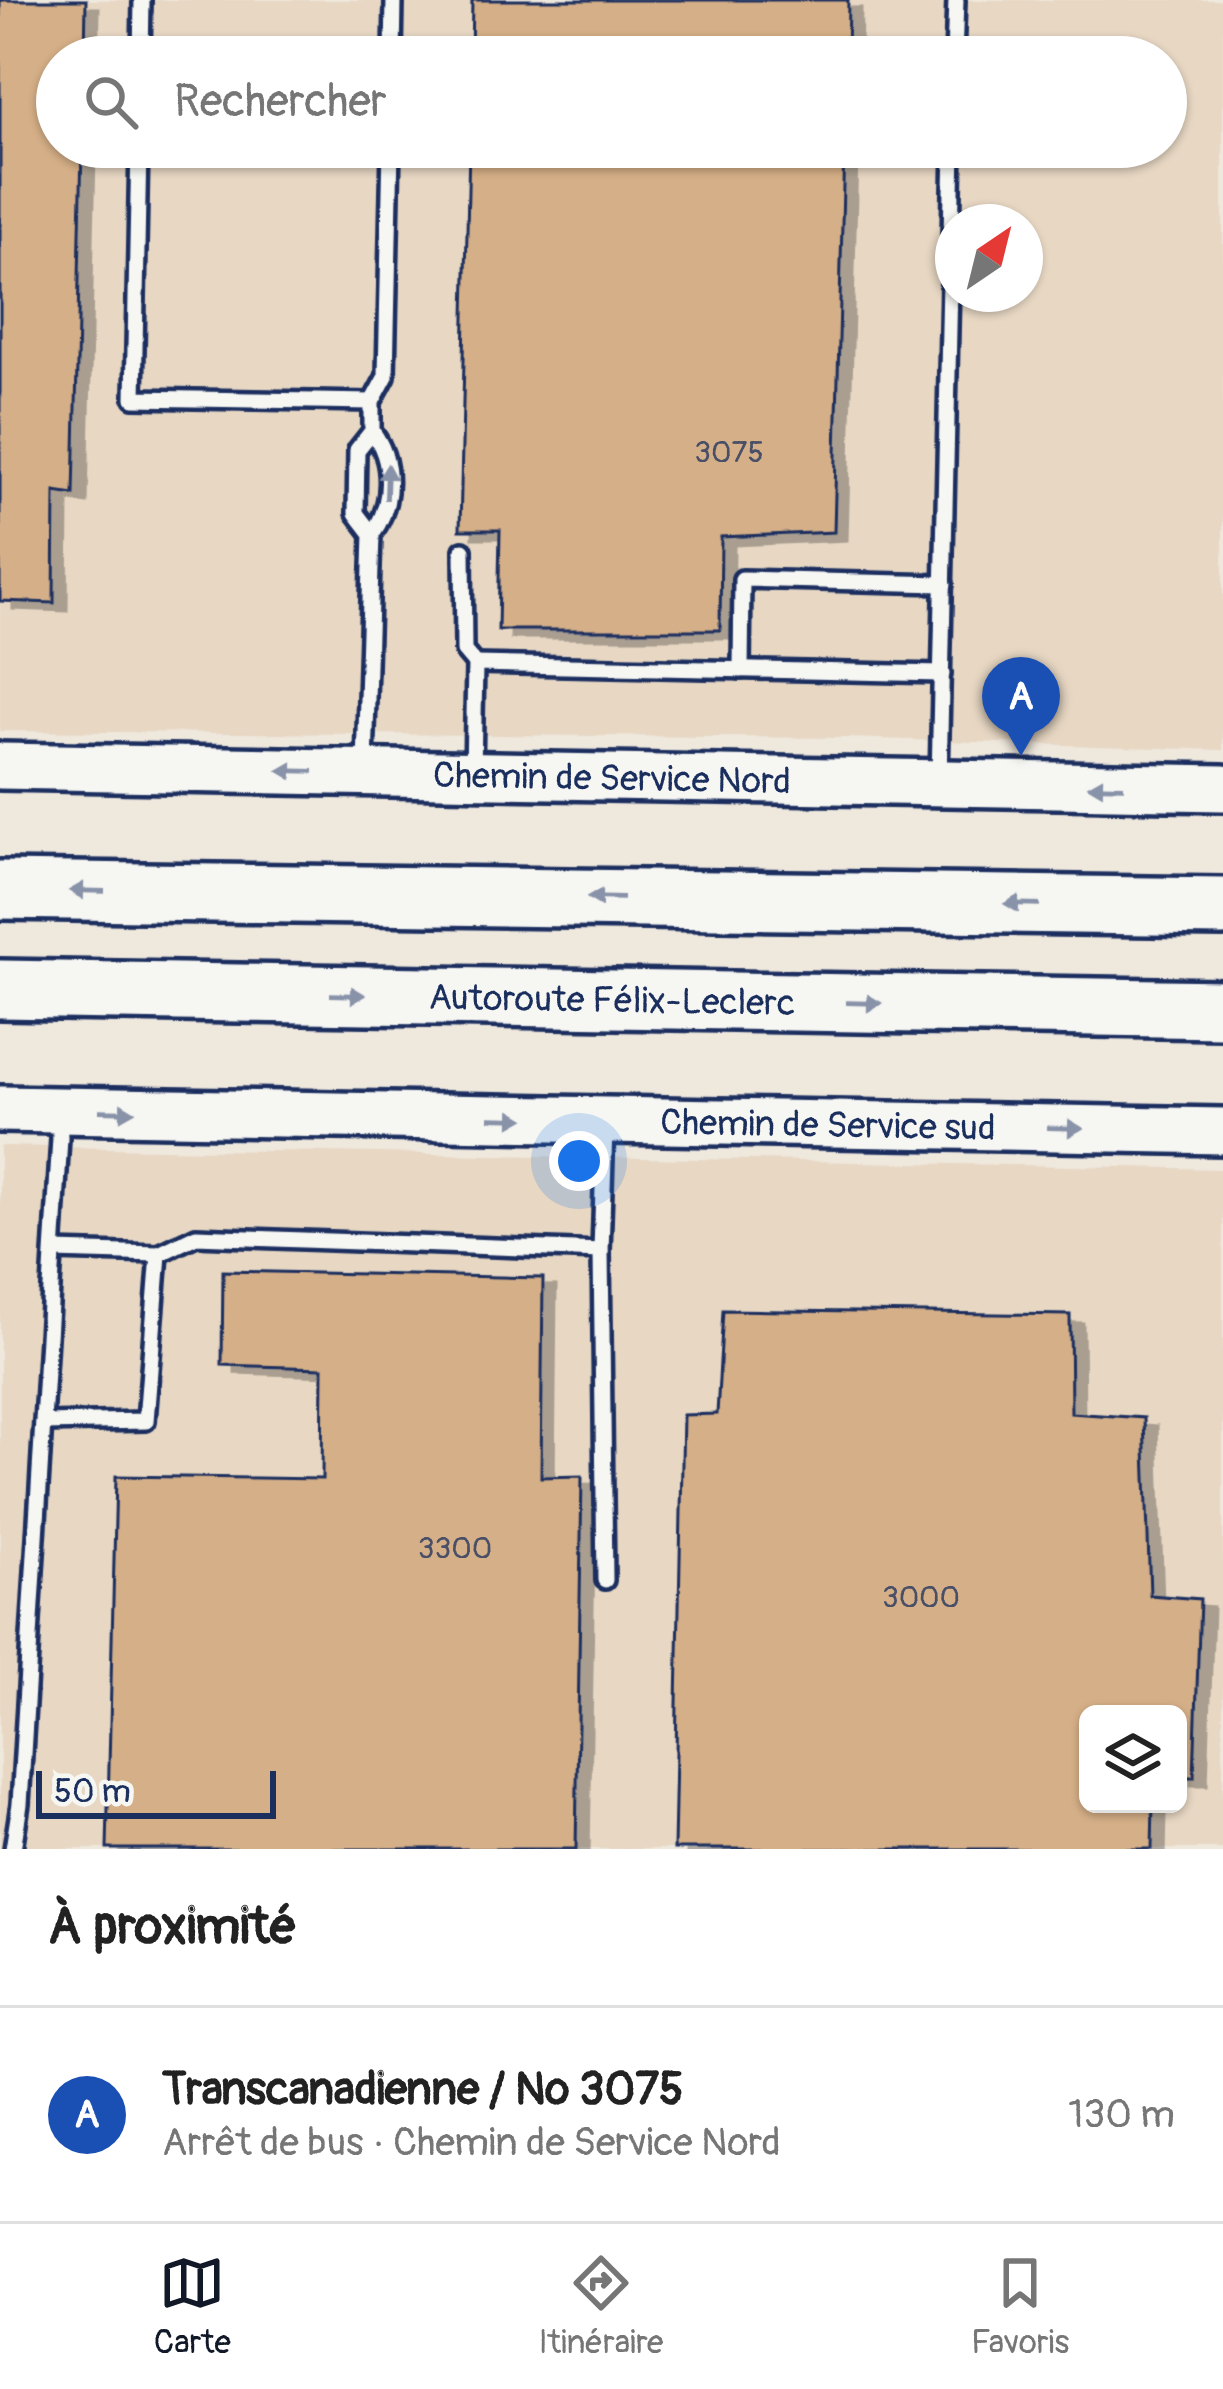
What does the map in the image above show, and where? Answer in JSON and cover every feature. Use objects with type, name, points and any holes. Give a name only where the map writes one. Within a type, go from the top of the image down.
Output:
[{"type":"highway","points":[[0,890],[1223,907]]},
{"type":"highway","name":"Autoroute Félix-Leclerc","points":[[0,989],[1223,1009]]},
{"type":"highway","points":[[1101,1007],[1223,1020]]},
{"type":"main road","name":"Chemin de Service Nord","points":[[0,766],[1223,788]]},
{"type":"main road","name":"Chemin de Service sud","points":[[0,1109],[1223,1131]]},
{"type":"lane","points":[[141,36],[142,0]]},
{"type":"lane","points":[[393,36],[394,0]]},
{"type":"lane","points":[[955,36],[956,0]]},
{"type":"lane","points":[[139,168],[134,398],[372,402]]},
{"type":"lane","points":[[372,534],[356,513],[358,450],[372,430],[372,402],[386,376],[391,168]]},
{"type":"lane","points":[[939,783],[953,168]]},
{"type":"lane","points":[[365,773],[372,534],[386,515],[388,452],[372,430]]},
{"type":"lane","points":[[463,550],[464,651],[476,664],[473,775]]},
{"type":"lane","points":[[741,670],[742,579],[944,584]]},
{"type":"lane","points":[[476,664],[942,674]]},
{"type":"lane","points":[[13,1849],[20,1804],[54,1251],[58,1110]]},
{"type":"lane","points":[[604,1120],[605,1580]]},
{"type":"lane","points":[[54,1251],[159,1254],[196,1236],[601,1251]]},
{"type":"lane","points":[[43,1423],[146,1421],[159,1254]]},
{"type":"shaded area","points":[[0,0],[1223,0],[1223,750],[848,738],[0,731]]},
{"type":"shaded area","points":[[0,1146],[1223,1169],[1223,1849],[0,1849]]},
{"type":"building","points":[[0,0],[86,0],[85,36],[36,36],[36,168],[82,168],[74,495],[55,492],[54,603],[0,601]]},
{"type":"building","points":[[472,0],[848,0],[847,36],[471,36]]},
{"type":"building","points":[[469,168],[843,168],[834,532],[721,537],[720,630],[498,630],[500,530],[460,530]]},
{"type":"building","points":[[223,1271],[543,1278],[541,1477],[582,1476],[576,1849],[107,1849],[116,1476],[322,1479],[323,1368],[222,1365]]},
{"type":"building","points":[[723,1310],[1070,1315],[1071,1413],[1144,1418],[1150,1595],[1200,1599],[1194,1777],[1187,1777],[1187,1705],[1079,1705],[1079,1813],[1153,1813],[1152,1849],[674,1849],[683,1415],[717,1414]]},
{"type":"place","name":"Transcanadienne / No 3075","points":[[1021,756]]}]
